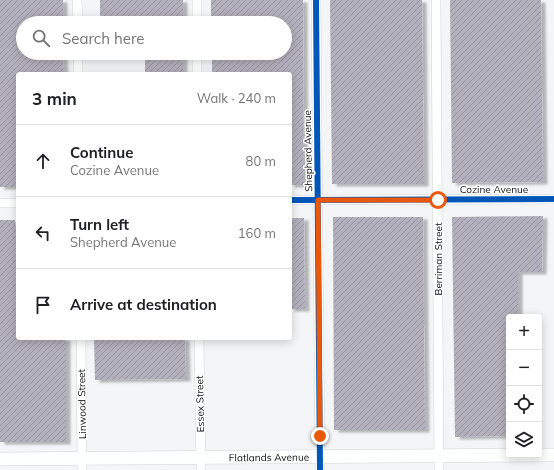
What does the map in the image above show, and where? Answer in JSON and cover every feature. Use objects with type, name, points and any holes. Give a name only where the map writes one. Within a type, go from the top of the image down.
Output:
[{"type":"main road","name":"Flatlands Avenue","points":[[0,459],[82,464],[320,464],[439,456],[506,455]]},
{"type":"main road","name":"Flatlands Avenue","points":[[542,455],[554,455]]},
{"type":"street","points":[[77,0],[78,16]]},
{"type":"street","points":[[197,0],[197,16]]},
{"type":"street","name":"Shepherd Avenue","points":[[316,0],[320,464]]},
{"type":"street","name":"Berriman Street","points":[[436,0],[439,470]]},
{"type":"street","points":[[78,60],[78,72]]},
{"type":"street","points":[[197,60],[197,72]]},
{"type":"street","name":"Cozine Avenue","points":[[292,200],[554,199]]},
{"type":"street","points":[[0,203],[16,203]]},
{"type":"street","name":"Linwood Street","points":[[81,340],[82,464]]},
{"type":"street","name":"Essex Street","points":[[199,340],[201,464]]},
{"type":"building","points":[[0,0],[63,0],[63,16],[16,16],[16,60],[63,60],[64,72],[16,72],[16,187],[0,187]]},
{"type":"building","points":[[100,0],[183,0],[183,16],[100,16]]},
{"type":"building","points":[[211,0],[303,0],[304,185],[292,185],[292,72],[212,72],[212,60],[292,60],[292,16],[211,16]]},
{"type":"building","points":[[330,0],[422,0],[424,184],[332,184]]},
{"type":"building","points":[[450,0],[541,0],[543,182],[452,183]]},
{"type":"building","points":[[145,60],[183,60],[183,72],[145,72]]},
{"type":"building","points":[[543,216],[542,272],[518,272],[518,314],[506,314],[506,436],[455,437],[452,217]]},
{"type":"building","points":[[333,217],[423,217],[425,430],[334,430]]},
{"type":"building","points":[[292,218],[304,218],[305,309],[292,309]]},
{"type":"building","points":[[0,220],[15,220],[16,340],[66,340],[66,442],[0,442]]},
{"type":"building","points":[[94,340],[185,340],[186,379],[95,380]]},
{"type":"cycle path","points":[[316,0],[320,470]]},
{"type":"cycle path","points":[[292,200],[554,199]]},
{"type":"route","points":[[320,436],[318,200],[438,200]]}]
